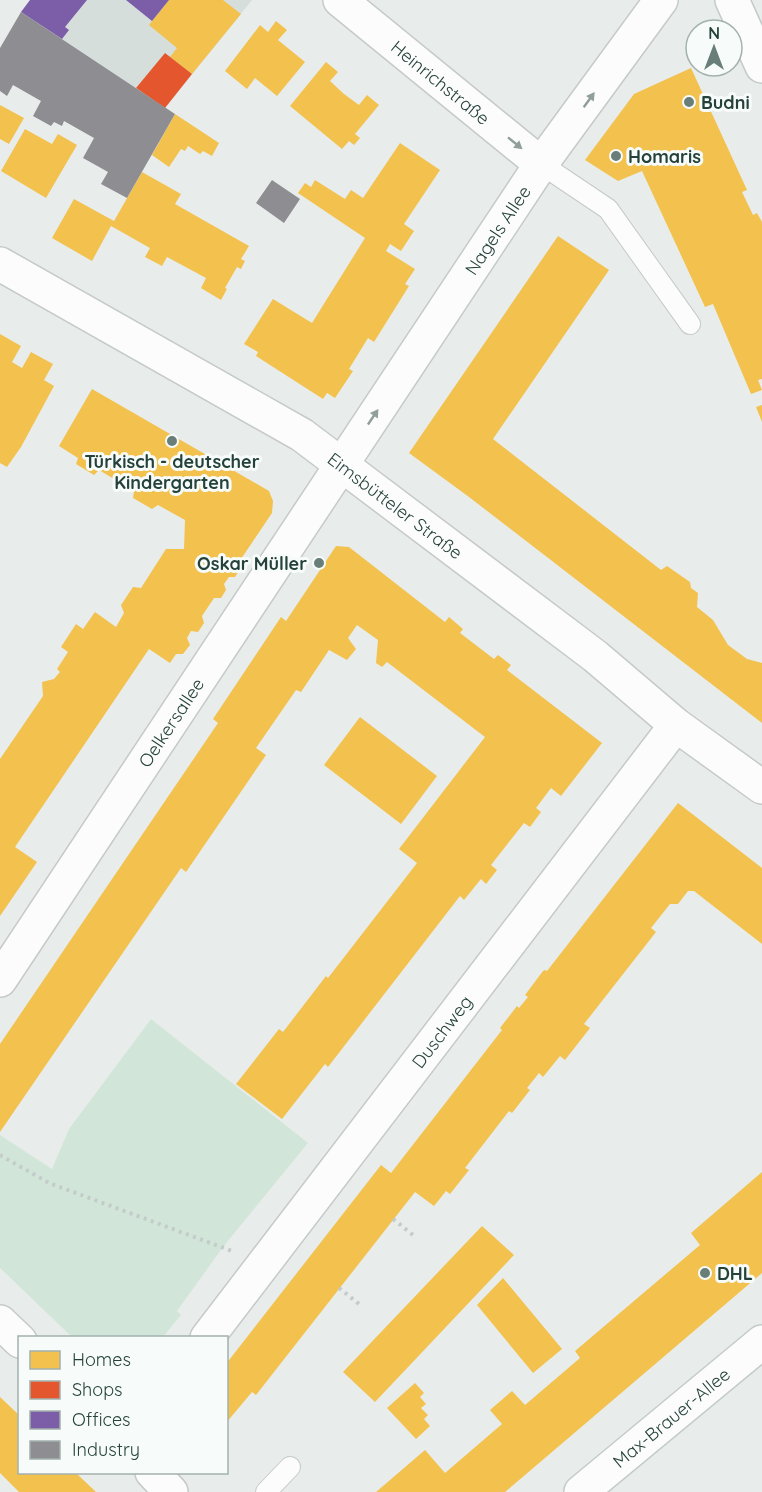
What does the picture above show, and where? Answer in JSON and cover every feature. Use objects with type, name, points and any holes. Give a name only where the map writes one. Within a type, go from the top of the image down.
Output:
[{"type":"street","name":"Heinrichstraße","points":[[340,0],[542,164]]},
{"type":"street","name":"Nagels Allee","points":[[341,465],[542,164],[661,0]]},
{"type":"street","points":[[732,0],[762,66]]},
{"type":"street","name":"Eimsbütteler Straße","points":[[0,264],[302,435],[595,656],[676,725],[762,787]]},
{"type":"street","name":"Oelkersallee","points":[[0,980],[341,465]]},
{"type":"street","name":"Duschweg","points":[[209,1336],[676,725]]},
{"type":"street","points":[[0,1322],[18,1339]]},
{"type":"street","name":"Max-Brauer-Allee","points":[[581,1492],[762,1342]]},
{"type":"street","points":[[153,1474],[171,1492]]},
{"type":"lane","points":[[542,164],[608,209],[690,324]]},
{"type":"lane","points":[[267,1492],[290,1467]]},
{"type":"path","points":[[0,1155],[49,1183],[232,1251]]},
{"type":"path","points":[[393,1220],[413,1235]]},
{"type":"path","points":[[339,1288],[359,1304]]},
{"type":"shaded area","points":[[30,0],[252,0],[165,108],[21,12]]},
{"type":"green space","points":[[151,1019],[308,1143],[223,1247],[177,1311],[181,1315],[164,1336],[71,1336],[0,1268],[0,1135],[52,1169],[69,1129]]},
{"type":"building: Homes","points":[[169,0],[223,0],[241,14],[192,74],[170,57],[177,48],[149,25]]},
{"type":"building: Homes","points":[[276,21],[287,30],[278,40],[305,62],[277,96],[255,78],[247,89],[225,71],[260,25],[268,32]]},
{"type":"building: Homes","points":[[326,62],[338,72],[330,81],[344,94],[359,105],[367,95],[379,105],[355,134],[360,138],[354,145],[349,141],[342,149],[290,106]]},
{"type":"building: Homes","points":[[684,71],[684,78],[696,78],[747,190],[742,192],[753,215],[757,213],[762,222],[762,379],[758,380],[762,390],[751,394],[713,304],[705,307],[642,171],[618,181],[585,160],[634,94]]},
{"type":"building: Homes","points":[[0,105],[24,118],[9,144],[0,139]]},
{"type":"building: Homes","points":[[175,114],[219,143],[212,156],[203,151],[200,154],[188,146],[185,151],[181,149],[169,167],[152,155]]},
{"type":"building: Homes","points":[[25,129],[52,144],[58,134],[77,145],[46,198],[1,171]]},
{"type":"building: Homes","points":[[400,143],[440,170],[404,224],[414,231],[401,251],[390,244],[386,251],[415,269],[405,284],[409,286],[374,342],[368,338],[349,369],[353,371],[335,398],[327,393],[323,399],[256,356],[258,352],[244,344],[273,299],[312,323],[365,238],[298,193],[305,183],[311,187],[315,180],[345,199],[351,190],[363,198]]},
{"type":"building: Homes","points":[[142,172],[181,194],[175,204],[249,246],[241,259],[245,261],[241,269],[237,267],[221,300],[201,288],[206,278],[167,257],[162,266],[145,257],[150,248],[111,226],[92,261],[52,238],[74,199],[114,221]]},
{"type":"building: Homes","points":[[558,236],[609,270],[493,439],[661,570],[667,566],[690,582],[691,588],[698,593],[697,607],[713,620],[728,645],[747,659],[762,663],[762,723],[409,453]]},
{"type":"building: Homes","points":[[0,334],[21,346],[12,362],[22,368],[31,352],[53,364],[44,380],[54,386],[21,447],[7,467],[0,463]]},
{"type":"building: Homes","points":[[92,389],[269,491],[273,501],[272,513],[239,562],[240,569],[235,577],[229,577],[224,584],[226,590],[221,598],[214,598],[202,616],[204,623],[198,632],[191,631],[187,638],[190,645],[183,654],[176,654],[170,663],[149,649],[15,847],[37,862],[0,916],[0,759],[43,696],[42,682],[54,679],[60,672],[57,669],[68,652],[61,647],[76,624],[83,629],[95,612],[116,627],[124,613],[121,605],[133,587],[141,588],[166,549],[184,549],[185,520],[158,505],[152,509],[133,498],[134,491],[99,470],[94,475],[76,464],[78,458],[59,446]]},
{"type":"building: Homes","points":[[762,405],[762,422],[756,407]]},
{"type":"building: Homes","points":[[336,546],[349,547],[445,622],[449,617],[463,629],[460,633],[494,659],[498,655],[511,665],[507,670],[602,743],[561,796],[551,788],[536,808],[541,812],[530,827],[524,823],[491,865],[497,870],[486,884],[481,879],[464,900],[460,896],[328,1067],[325,1064],[282,1119],[236,1084],[279,1029],[283,1032],[326,976],[328,978],[417,863],[399,849],[485,737],[387,662],[382,667],[376,663],[378,640],[357,625],[348,638],[356,649],[347,660],[329,650],[301,692],[296,690],[256,748],[266,755],[186,872],[181,868],[0,1132],[0,1044],[218,723],[213,719],[281,617],[286,621]]},
{"type":"building: Homes","points":[[360,717],[437,776],[401,824],[324,765]]},
{"type":"building: Homes","points":[[678,803],[762,868],[762,944],[694,891],[688,891],[678,904],[670,904],[651,928],[656,932],[584,1024],[590,1028],[565,1060],[560,1056],[543,1077],[539,1073],[527,1088],[530,1090],[512,1113],[509,1111],[465,1168],[469,1170],[450,1194],[446,1191],[434,1206],[415,1192],[256,1395],[252,1392],[228,1421],[228,1361],[381,1165],[391,1173],[502,1030],[500,1028],[517,1006],[519,1008],[528,997],[525,995],[543,971],[547,971]]},
{"type":"building: Homes","points":[[762,1172],[762,1273],[505,1492],[376,1492],[425,1450],[445,1473],[502,1424],[490,1410],[512,1391],[525,1405],[580,1358],[575,1351],[700,1245],[691,1233]]},
{"type":"building: Homes","points":[[482,1226],[514,1255],[375,1402],[343,1372]]},
{"type":"building: Homes","points":[[503,1278],[562,1349],[533,1373],[477,1305]]},
{"type":"building: Homes","points":[[415,1383],[424,1393],[420,1397],[426,1404],[421,1408],[428,1415],[424,1419],[430,1426],[416,1439],[387,1408]]},
{"type":"building: Homes","points":[[0,1397],[18,1414],[18,1474],[77,1474],[96,1492],[19,1492],[0,1473]]},
{"type":"building: Shops","points":[[165,53],[192,74],[165,108],[136,88]]},
{"type":"building: Offices","points":[[30,0],[87,0],[65,27],[69,30],[62,39],[21,12]]},
{"type":"building: Offices","points":[[126,0],[169,0],[152,21]]},
{"type":"building: Industry","points":[[21,12],[175,114],[127,198],[101,184],[108,172],[83,158],[94,138],[64,121],[62,126],[54,122],[51,126],[33,116],[41,101],[13,85],[7,96],[0,91],[0,48]]},
{"type":"building: Industry","points":[[272,180],[300,199],[284,223],[256,203]]},
{"type":"place","name":"Budni","points":[[689,102]]},
{"type":"place","name":"Homaris","points":[[616,156]]},
{"type":"place","name":"Türkisch - deutscher Kindergarten","points":[[172,441]]},
{"type":"place","name":"Oskar Müller","points":[[319,563]]},
{"type":"place","name":"DHL","points":[[705,1273]]}]
